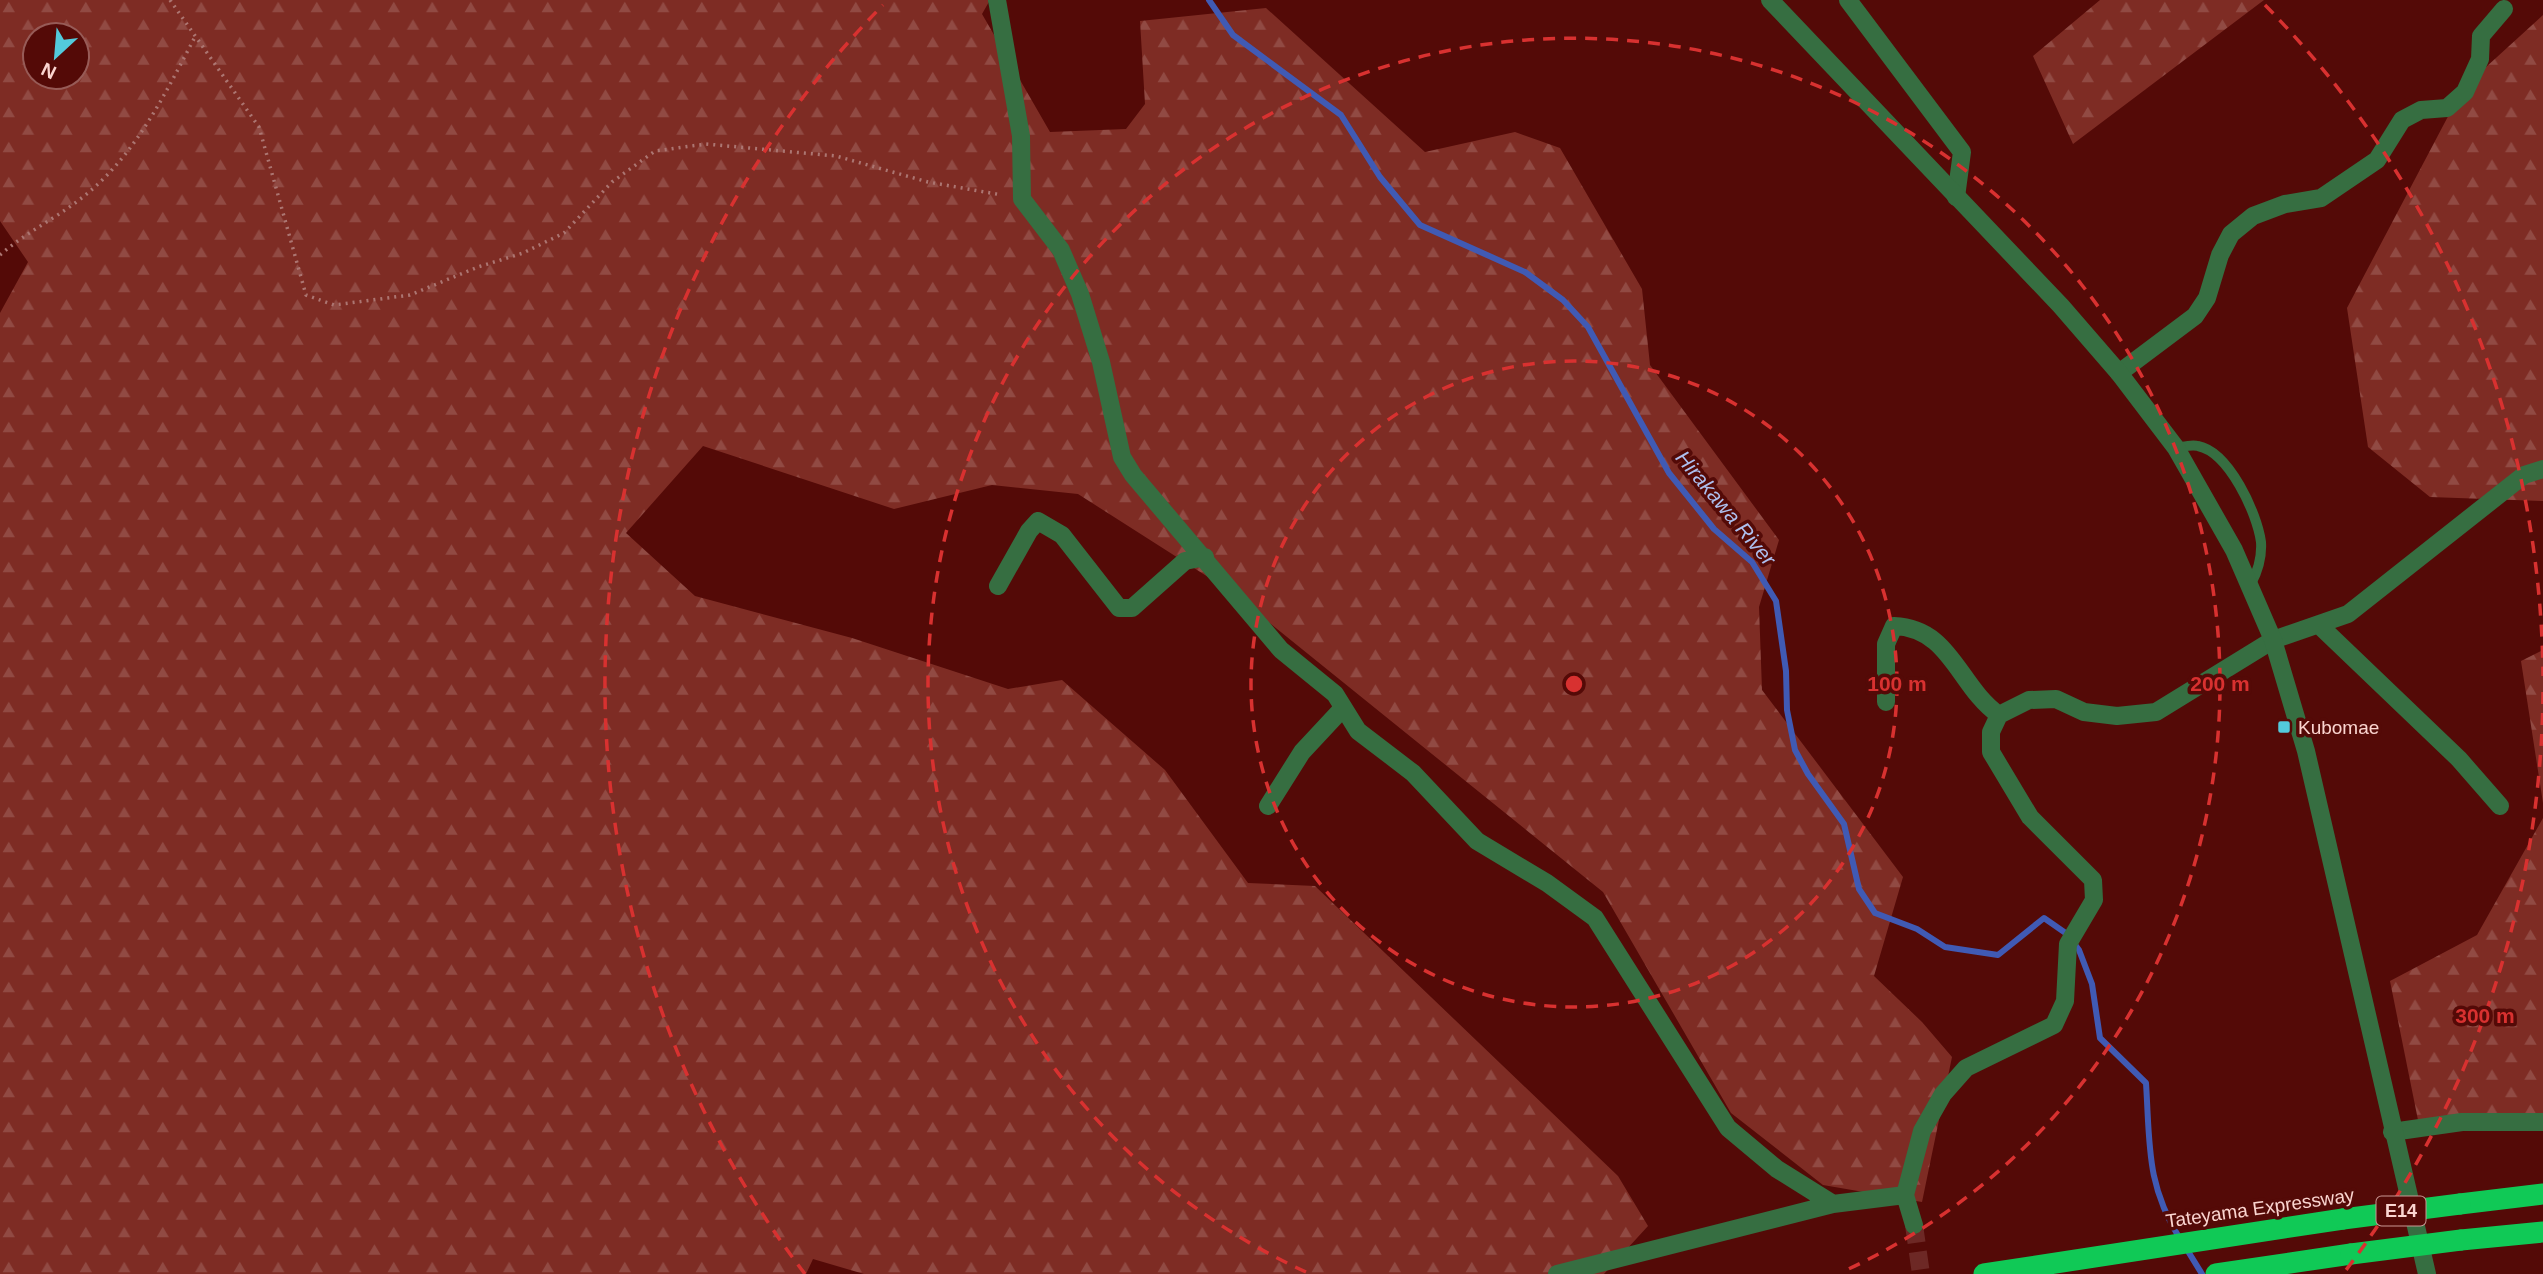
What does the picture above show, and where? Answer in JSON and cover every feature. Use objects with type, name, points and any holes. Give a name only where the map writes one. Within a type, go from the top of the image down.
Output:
[{"type":"highway","name":"Tateyama Expressway","points":[[1984,1274],[2237,1233],[2543,1194]]},
{"type":"highway","name":"E14","points":[[2216,1274],[2351,1254],[2543,1232]]},
{"type":"street","points":[[997,0],[1021,136],[1022,199],[1061,250],[1080,294],[1101,362],[1122,457],[1133,475],[1205,556],[1242,607],[1281,650],[1335,694],[1358,732],[1413,773],[1478,841],[1547,883],[1595,918],[1728,1128],[1777,1169],[1833,1204]]},
{"type":"street","points":[[1770,0],[2061,306],[2119,373],[2176,448],[2197,481],[2251,584],[2273,640],[2318,799],[2392,1132],[2427,1274]]},
{"type":"street","points":[[1848,0],[1962,152],[1956,197]]},
{"type":"street","points":[[2119,373],[2195,316],[2207,298],[2220,255],[2231,234],[2246,222],[2285,204],[2321,198],[2377,160],[2402,120],[2421,110],[2447,108],[2465,92],[2480,59],[2481,36],[2504,9]]},
{"type":"street","points":[[1914,1225],[1905,1195],[1922,1131],[1943,1094],[1966,1068],[2054,1024],[2065,1001],[2072,938],[2094,900],[2093,880],[2030,817],[1991,752],[1991,732],[1999,715],[2028,699],[2056,699],[2084,712],[2117,716],[2156,712],[2273,640],[2348,614],[2524,475],[2543,469]]},
{"type":"street","points":[[998,586],[1029,531],[1038,521],[1062,534],[1119,607],[1132,608],[1185,561],[1205,556]]},
{"type":"street","points":[[2319,625],[2459,759],[2500,806]]},
{"type":"street","points":[[1886,702],[1886,644],[1894,626],[1914,626],[1937,640],[1982,703],[1999,715]]},
{"type":"street","points":[[1268,806],[1302,752],[1343,708]]},
{"type":"street","points":[[2392,1132],[2462,1122],[2543,1122]]},
{"type":"street","points":[[1556,1274],[1833,1204],[1905,1195]]},
{"type":"lane","points":[[2176,448],[2197,445],[2207,450],[2228,467],[2239,484],[2261,541],[2260,562],[2251,584]]},
{"type":"path","points":[[170,0],[259,127],[306,295],[334,305],[410,295],[478,267],[523,253],[564,233],[611,181],[655,151],[706,144],[836,156],[928,182],[1022,199]]},
{"type":"path","points":[[0,255],[21,236],[79,200],[106,176],[156,112],[196,35]]},
{"type":"green space","points":[[0,0],[990,0],[982,14],[1050,132],[1126,129],[1145,104],[1140,21],[1266,8],[1425,152],[1515,132],[1560,148],[1642,289],[1650,365],[1779,540],[1759,607],[1762,690],[1903,877],[1874,976],[1922,1022],[1952,1057],[1922,1202],[1823,1185],[1731,1113],[1603,892],[1230,591],[1078,494],[992,485],[894,509],[703,446],[626,533],[695,596],[852,638],[1008,689],[1062,680],[1165,770],[1248,883],[1315,886],[1618,1176],[1648,1226],[1604,1274],[864,1274],[813,1259],[806,1274],[0,1274],[0,313],[28,262],[0,221]]},
{"type":"green space","points":[[2100,0],[2264,0],[2073,144],[2033,56]]},
{"type":"green space","points":[[2543,15],[2543,501],[2430,497],[2368,447],[2347,308],[2463,88]]},
{"type":"green space","points":[[2543,650],[2543,803],[2521,661]]},
{"type":"green space","points":[[2543,818],[2543,1123],[2419,1125],[2390,981],[2477,935]]},
{"type":"waterway","name":"Hirakawa River","points":[[1209,0],[1233,35],[1341,115],[1380,177],[1420,225],[1525,272],[1563,300],[1588,327],[1669,473],[1714,529],[1752,562],[1776,601],[1786,671],[1787,710],[1795,750],[1808,774],[1844,824],[1859,889],[1875,913],[1917,929],[1945,947],[1998,955],[2044,918],[2067,934],[2079,950],[2092,984],[2100,1038],[2146,1083],[2155,1182],[2180,1239]]},
{"type":"waterway","name":"Hirakawa River","points":[[2186,1248],[2202,1274]]},
{"type":"tunnel","points":[[1914,1225],[1921,1274]]},
{"type":"place","name":"Kubomae","points":[[2284,727]]}]
